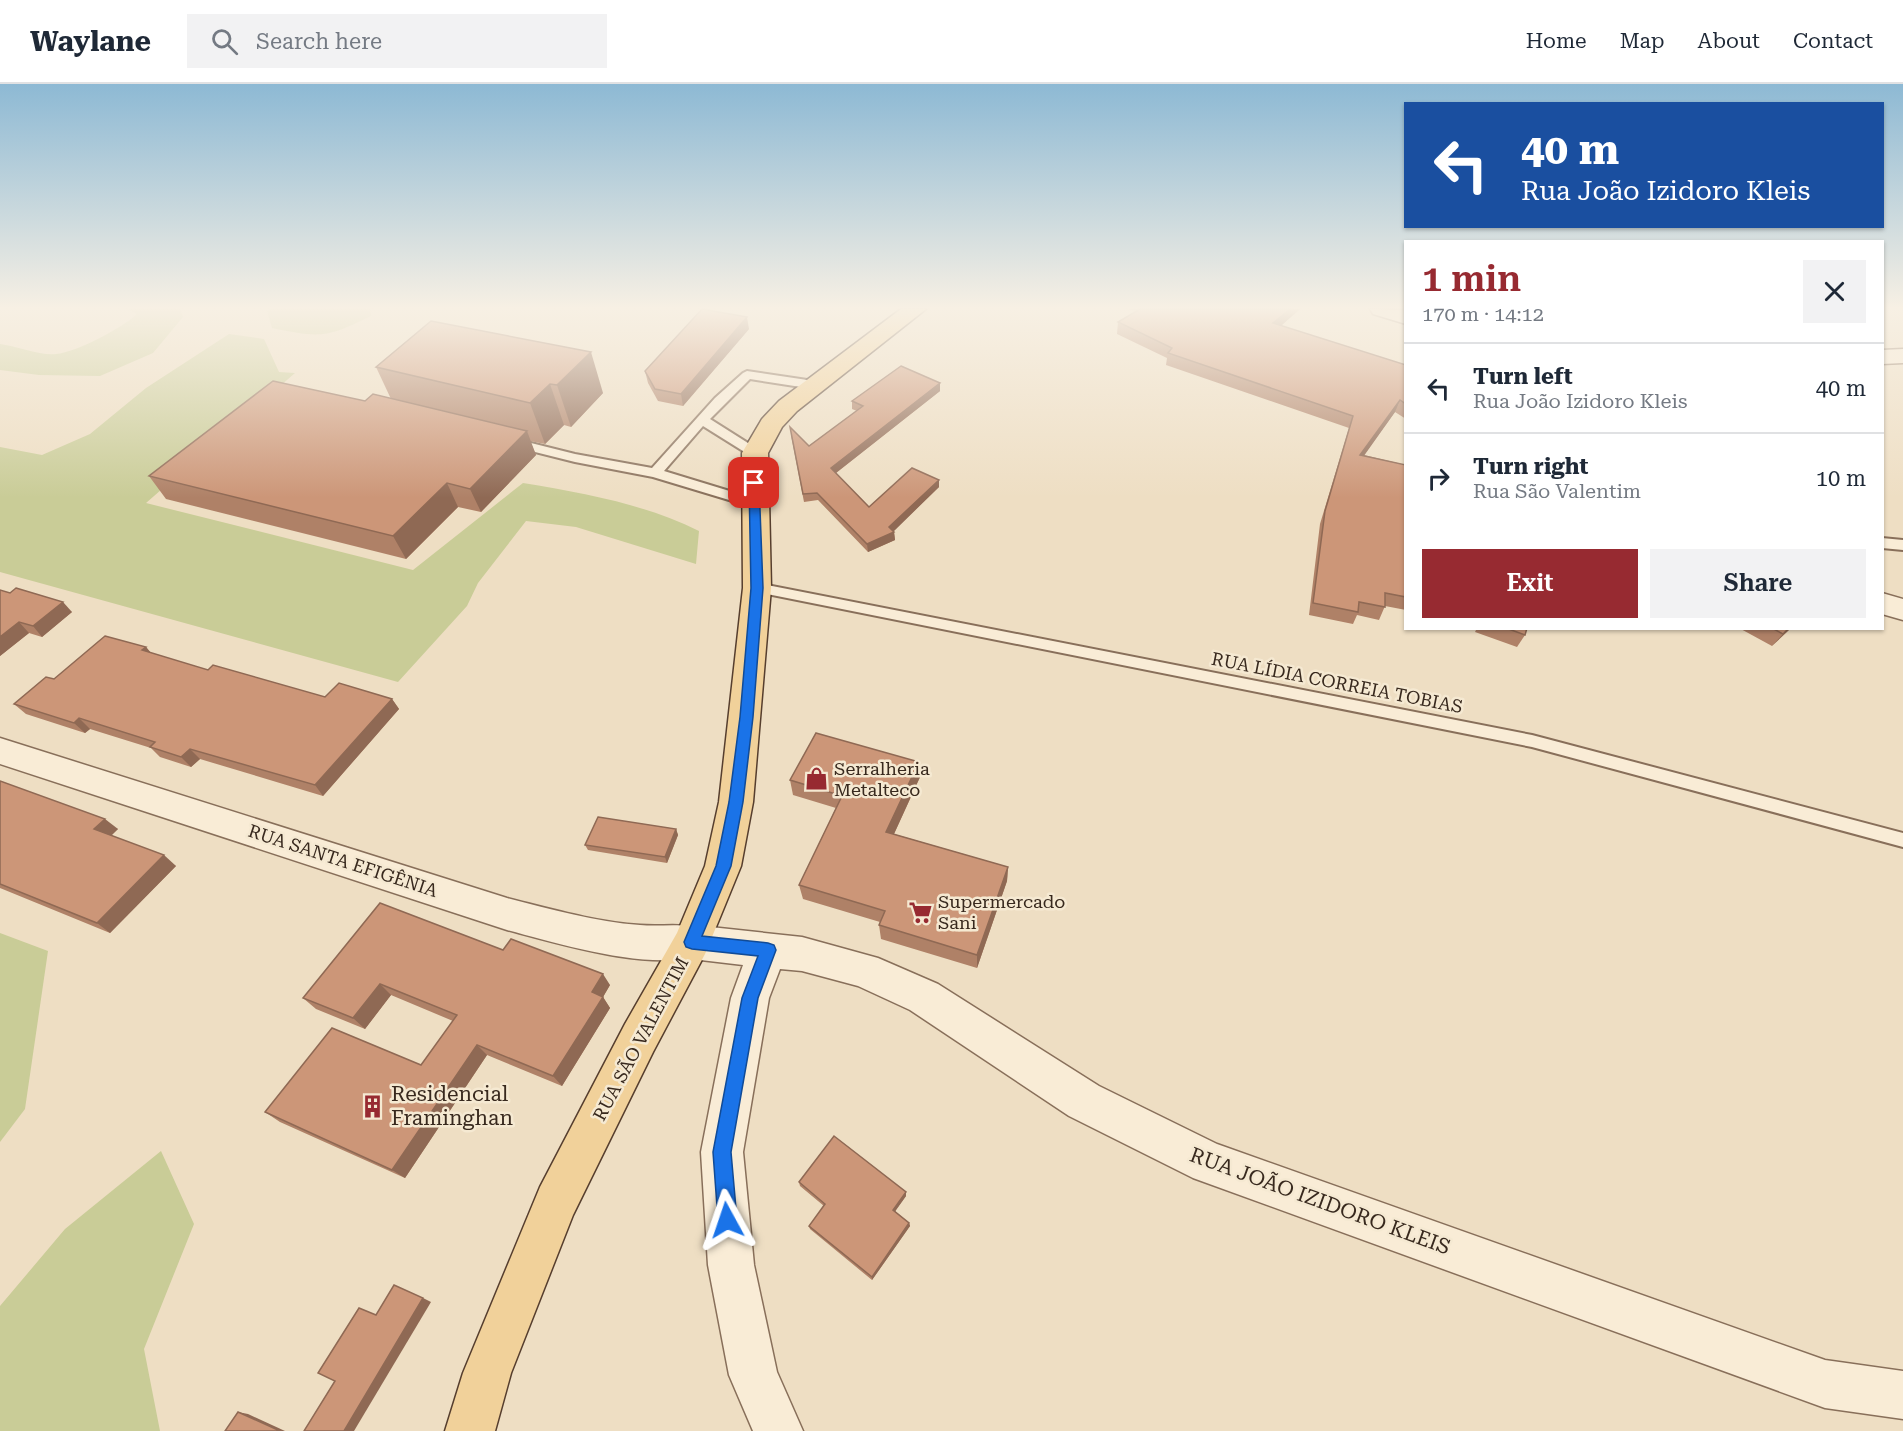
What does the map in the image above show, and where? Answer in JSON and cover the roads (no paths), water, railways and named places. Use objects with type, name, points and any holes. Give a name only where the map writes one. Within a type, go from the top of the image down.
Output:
[{"type":"main road","name":"RUA SÃO VALENTIM","points":[[470,1431],[487,1373],[556,1203],[639,1038],[692,942],[723,866],[736,802],[757,588],[755,453],[771,424],[831,372]]},
{"type":"street","points":[[1884,604],[1903,610]]},
{"type":"street","name":"RUA SANTA EFIGÊNIA","points":[[0,751],[507,914],[577,932],[640,942],[692,942]]},
{"type":"street","name":"RUA JOÃO IZIDORO KLEIS","points":[[692,942],[802,954],[864,970],[924,996],[1084,1101],[1208,1162],[1825,1384],[1903,1395]]},
{"type":"street","points":[[768,950],[750,998],[722,1152],[731,1265],[753,1375],[778,1431]]},
{"type":"lane","points":[[656,473],[704,421],[719,401],[747,375],[814,385]]},
{"type":"lane","points":[[704,421],[755,453]]},
{"type":"lane","points":[[498,439],[575,458],[656,473],[754,503]]},
{"type":"lane","points":[[1884,543],[1903,545]]},
{"type":"lane","name":"RUA LÍDIA CORREIA TOBIAS","points":[[757,588],[1532,741],[1903,840]]},
{"type":"place","name":"Serralheria Metalteco","points":[[816,779]]},
{"type":"place","name":"Supermercado Sani","points":[[920,912]]},
{"type":"place","name":"Residencial Framinghan","points":[[373,1106]]}]
